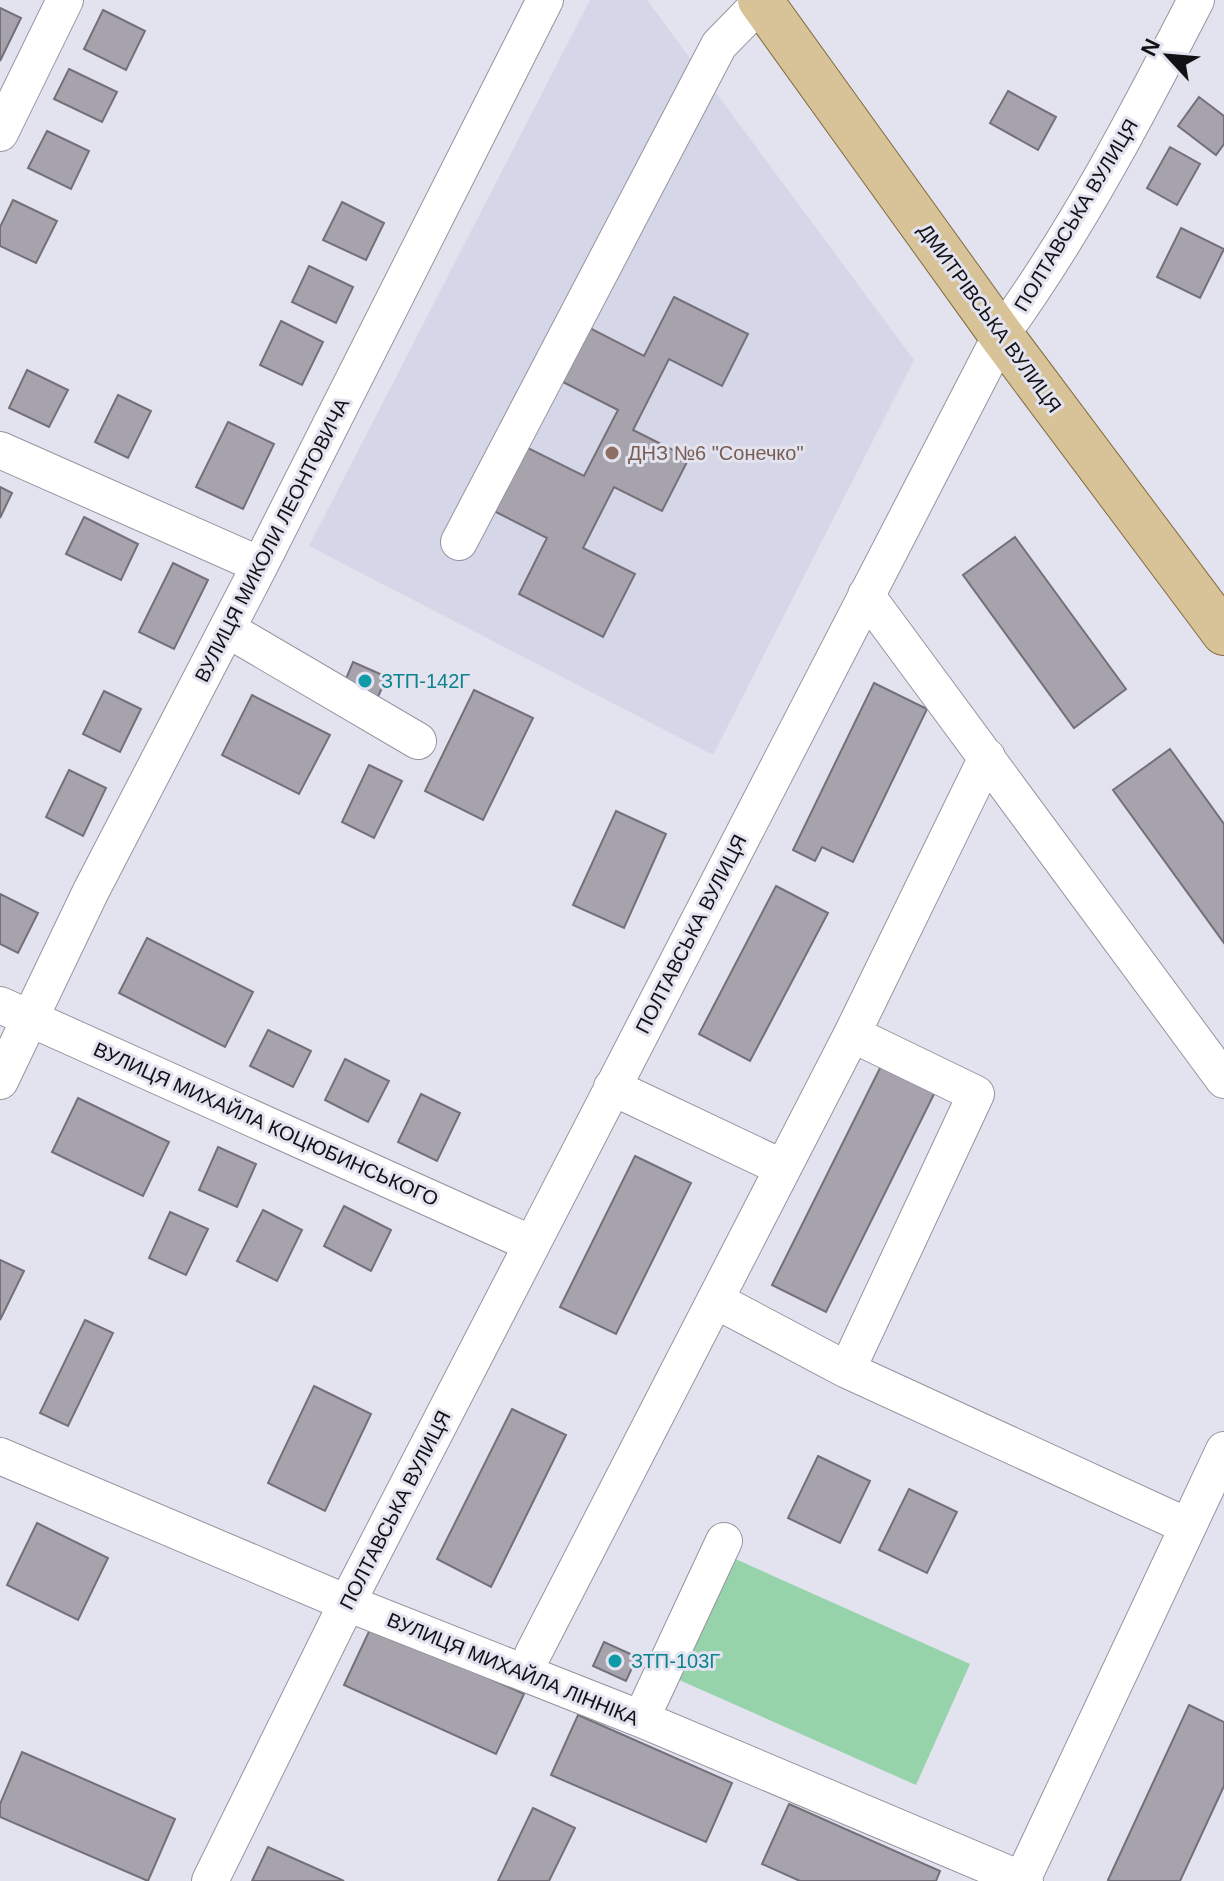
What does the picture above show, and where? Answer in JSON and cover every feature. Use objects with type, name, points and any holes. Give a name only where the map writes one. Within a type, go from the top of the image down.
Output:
[{"type":"main road","name":"ДМИТРІВСЬКА ВУЛИЦЯ","points":[[760,1],[1001,335],[1224,633]]},
{"type":"street","points":[[4,114],[65,0]]},
{"type":"street","name":"ВУЛИЦЯ МИКОЛИ ЛЕОНТОВИЧА","points":[[0,1081],[16,1011],[91,891],[260,565],[545,0]]},
{"type":"street","name":"ПОЛТАВСЬКА ВУЛИЦЯ","points":[[210,1881],[347,1603],[1001,335],[1039,282],[1134,120],[1196,0]]},
{"type":"street","points":[[459,542],[719,45],[760,1]]},
{"type":"street","points":[[0,450],[260,565]]},
{"type":"street","points":[[866,595],[1224,1080]]},
{"type":"street","points":[[227,629],[418,741]]},
{"type":"street","points":[[533,1654],[852,1034],[987,757]]},
{"type":"street","name":"ВУЛИЦЯ МИХАЙЛА КОЦЮБИНСЬКОГО","points":[[16,1011],[532,1244]]},
{"type":"street","points":[[847,1370],[976,1094],[852,1034]]},
{"type":"street","points":[[612,1087],[783,1168]]},
{"type":"street","points":[[715,1300],[847,1370],[1187,1526]]},
{"type":"street","points":[[1024,1880],[1224,1450]]},
{"type":"street","name":"ВУЛИЦЯ МИХАЙЛА ЛІННІКА","points":[[0,1456],[347,1603],[641,1719],[1024,1880]]},
{"type":"street","points":[[641,1719],[724,1541]]},
{"type":"shaded area","name":"ДНЗ №6 \"Сонечко\"","points":[[590,0],[647,0],[914,360],[713,755],[309,546]]},
{"type":"green space","points":[[731,1557],[970,1664],[916,1785],[677,1679]]},
{"type":"building","points":[[0,8],[21,18],[0,61]]},
{"type":"building","points":[[103,10],[145,31],[126,70],[84,49]]},
{"type":"building","points":[[69,69],[117,92],[102,122],[54,99]]},
{"type":"building","points":[[1008,91],[1056,117],[1038,150],[990,123]]},
{"type":"building","points":[[1199,97],[1224,116],[1224,144],[1216,155],[1178,126]]},
{"type":"building","points":[[47,131],[89,151],[71,189],[28,168]]},
{"type":"building","points":[[1170,147],[1200,164],[1177,205],[1147,188]]},
{"type":"building","points":[[13,200],[57,221],[36,263],[0,246],[0,227]]},
{"type":"building","points":[[342,202],[384,223],[366,260],[323,240]]},
{"type":"building","points":[[1181,228],[1224,249],[1200,298],[1157,277]]},
{"type":"building","points":[[309,266],[353,287],[336,323],[292,302]]},
{"type":"building","points":[[674,297],[748,334],[722,386],[669,359],[633,430],[689,458],[662,511],[614,487],[583,548],[635,574],[603,637],[519,594],[547,538],[494,511],[526,447],[584,476],[618,410],[561,381],[588,327],[644,356]]},
{"type":"building","points":[[281,321],[323,342],[302,385],[260,365]]},
{"type":"building","points":[[27,370],[68,390],[49,427],[9,408]]},
{"type":"building","points":[[118,395],[151,411],[128,458],[95,442]]},
{"type":"building","points":[[228,422],[274,444],[243,509],[196,487]]},
{"type":"building","points":[[0,487],[12,493],[0,518]]},
{"type":"building","points":[[84,517],[138,544],[121,580],[66,554]]},
{"type":"building","points":[[1015,537],[1126,689],[1074,728],[963,575]]},
{"type":"building","points":[[173,563],[208,580],[174,649],[139,632]]},
{"type":"building","name":"ЗТП-142Г","points":[[353,662],[387,677],[376,701],[343,686]]},
{"type":"building","points":[[874,683],[927,709],[853,862],[822,847],[815,861],[793,850]]},
{"type":"building","points":[[474,690],[533,718],[483,820],[425,791]]},
{"type":"building","points":[[104,691],[141,709],[120,752],[83,734]]},
{"type":"building","points":[[252,695],[330,735],[299,794],[222,755]]},
{"type":"building","points":[[1170,749],[1224,824],[1224,943],[1113,790]]},
{"type":"building","points":[[369,765],[402,781],[374,838],[342,822]]},
{"type":"building","points":[[69,770],[106,788],[83,836],[46,817]]},
{"type":"building","points":[[616,811],[666,834],[624,928],[573,905]]},
{"type":"building","points":[[776,886],[828,913],[750,1061],[699,1034]]},
{"type":"building","points":[[0,894],[38,913],[18,953],[0,944]]},
{"type":"building","points":[[147,938],[253,992],[225,1047],[119,993]]},
{"type":"building","points":[[268,1030],[311,1051],[293,1087],[250,1066]]},
{"type":"building","points":[[885,1058],[939,1084],[826,1312],[772,1285]]},
{"type":"building","points":[[345,1059],[389,1081],[368,1122],[325,1100]]},
{"type":"building","points":[[421,1094],[460,1113],[437,1161],[398,1142]]},
{"type":"building","points":[[78,1098],[169,1142],[143,1196],[52,1152]]},
{"type":"building","points":[[218,1147],[256,1164],[237,1207],[199,1190]]},
{"type":"building","points":[[635,1156],[691,1183],[616,1334],[560,1307]]},
{"type":"building","points":[[344,1206],[391,1230],[371,1271],[324,1246]]},
{"type":"building","points":[[263,1210],[302,1230],[277,1281],[237,1261]]},
{"type":"building","points":[[170,1212],[208,1229],[186,1275],[149,1258]]},
{"type":"building","points":[[0,1260],[24,1271],[0,1320]]},
{"type":"building","points":[[85,1320],[113,1333],[68,1426],[40,1413]]},
{"type":"building","points":[[314,1386],[371,1414],[325,1511],[268,1483]]},
{"type":"building","points":[[512,1409],[566,1435],[491,1587],[437,1559]]},
{"type":"building","points":[[818,1456],[870,1481],[840,1543],[788,1518]]},
{"type":"building","points":[[909,1489],[957,1512],[927,1573],[879,1550]]},
{"type":"building","points":[[37,1523],[108,1558],[78,1620],[7,1585]]},
{"type":"building","points":[[372,1625],[524,1694],[496,1754],[344,1685]]},
{"type":"building","name":"ЗТП-103Г","points":[[604,1642],[637,1657],[626,1681],[593,1666]]},
{"type":"building","points":[[1189,1705],[1224,1722],[1224,1786],[1180,1881],[1110,1881],[1108,1880]]},
{"type":"building","points":[[578,1715],[732,1783],[706,1842],[551,1775]]},
{"type":"building","points":[[22,1752],[175,1819],[148,1881],[0,1817],[0,1804]]},
{"type":"building","points":[[789,1804],[940,1871],[936,1881],[800,1881],[762,1864]]},
{"type":"building","points":[[533,1808],[575,1828],[549,1881],[498,1881]]},
{"type":"building","points":[[268,1847],[344,1881],[252,1881]]},
{"type":"place","name":"ДНЗ №6 \"Сонечко\"","points":[[612,453]]},
{"type":"place","name":"ЗТП-142Г","points":[[365,681]]},
{"type":"place","name":"ЗТП-103Г","points":[[615,1661]]}]
